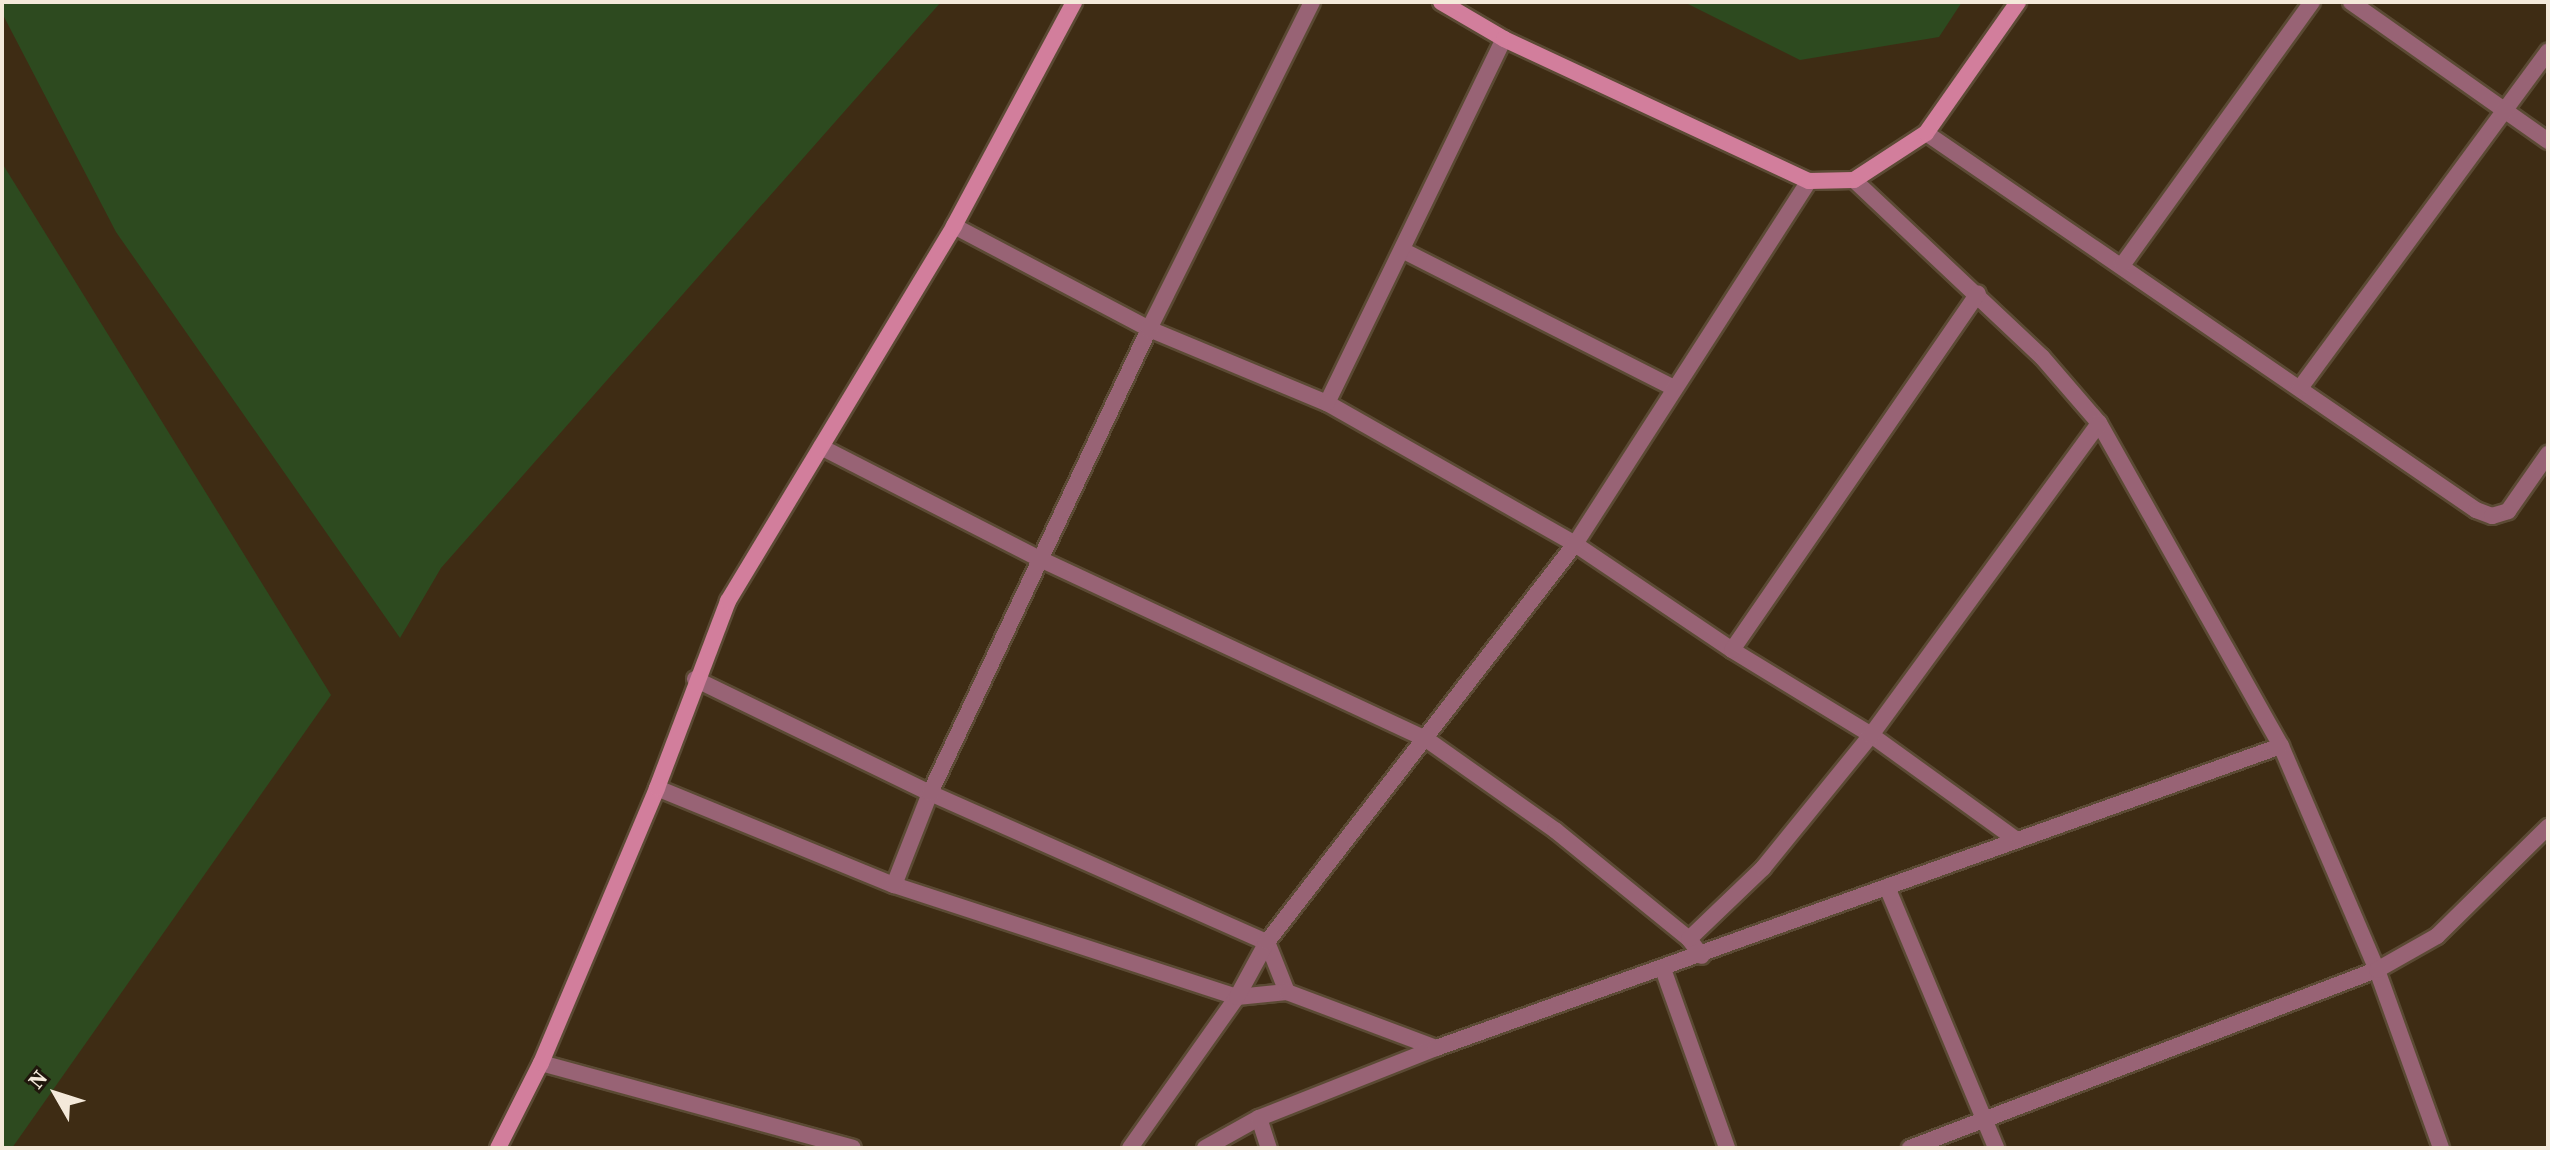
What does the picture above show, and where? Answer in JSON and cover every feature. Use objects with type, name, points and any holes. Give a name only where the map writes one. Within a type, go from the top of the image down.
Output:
[{"type":"street","points":[[498,1148],[541,1063],[657,788],[695,679],[728,601],[954,226],[1074,2]]},
{"type":"street","points":[[894,885],[930,793],[1044,561],[1149,329],[1312,2]]},
{"type":"street","points":[[1441,2],[1504,39],[1809,181],[1854,180],[1926,133],[2018,2]]},
{"type":"street","points":[[2123,264],[2312,2]]},
{"type":"street","points":[[2351,2],[2508,109],[2548,141]]},
{"type":"street","points":[[1327,403],[1504,39]]},
{"type":"street","points":[[2300,388],[2548,52]]},
{"type":"street","points":[[1926,133],[2123,264],[2476,510],[2492,516],[2508,511],[2548,454]]},
{"type":"street","points":[[1854,180],[1978,294],[2099,423],[2281,746],[2377,970],[2441,1148]]},
{"type":"street","points":[[1130,1148],[1237,997],[1267,942],[1575,544],[1809,181]]},
{"type":"street","points":[[954,226],[1149,329],[1327,403],[1575,544],[1732,650],[1871,735],[2015,839]]},
{"type":"street","points":[[1402,250],[1674,388]]},
{"type":"street","points":[[1732,650],[1978,294]]},
{"type":"street","points":[[1689,939],[1763,868],[1871,735],[2099,423]]},
{"type":"street","points":[[821,447],[1044,561],[1426,739],[1555,830],[1689,939],[1702,956]]},
{"type":"street","points":[[695,679],[930,793],[1267,942],[1287,992]]},
{"type":"street","points":[[1205,1148],[1259,1118],[1436,1048],[1702,956],[2015,839],[2281,746]]},
{"type":"street","points":[[657,788],[894,885],[1237,997],[1287,992],[1436,1048]]},
{"type":"street","points":[[1910,1148],[2377,970],[2437,936],[2548,827]]},
{"type":"street","points":[[1887,887],[1996,1148]]},
{"type":"street","points":[[1663,969],[1727,1148]]},
{"type":"street","points":[[541,1063],[853,1148]]},
{"type":"street","points":[[1259,1118],[1269,1148]]},
{"type":"green space","points":[[2,2],[941,2],[441,568],[400,638],[116,232],[2,13]]},
{"type":"green space","points":[[1684,2],[1962,2],[1939,37],[1800,60]]},
{"type":"green space","points":[[2,163],[331,695],[12,1148],[2,1148]]}]
